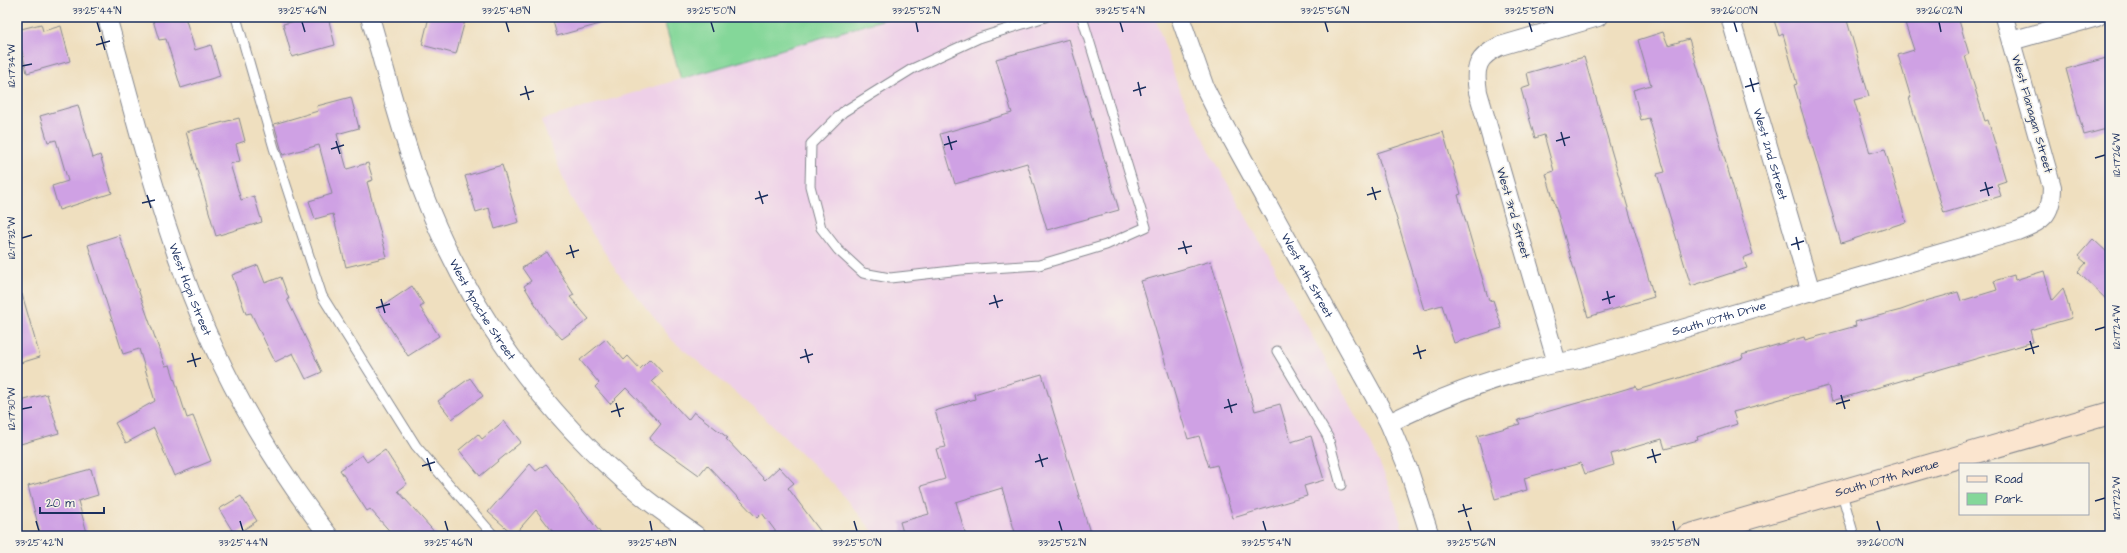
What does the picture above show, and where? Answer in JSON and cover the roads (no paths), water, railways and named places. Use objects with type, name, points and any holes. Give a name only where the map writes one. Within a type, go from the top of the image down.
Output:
[{"type":"main road","name":"South 107th Avenue","points":[[1688,536],[1841,490],[2110,413]]},
{"type":"street","name":"West Hopi Street","points":[[107,17],[166,224],[196,307],[226,372],[261,437],[295,489],[330,536]]},
{"type":"street","name":"West Apache Street","points":[[370,17],[405,139],[422,189],[453,260],[486,319],[537,390],[577,436],[642,496],[697,536]]},
{"type":"street","name":"West 4th Street","points":[[1180,17],[1205,88],[1219,116],[1388,423],[1409,470],[1430,536]]},
{"type":"street","name":"West 3rd Street","points":[[1557,363],[1478,92],[1476,76],[1478,62],[1488,52],[1500,46],[1598,17]]},
{"type":"street","name":"West 2nd Street","points":[[1730,17],[1811,292]]},
{"type":"street","name":"West Flanagan Street","points":[[2004,17],[2049,174],[2052,201],[2048,212]]},
{"type":"street","points":[[2011,41],[2097,17]]},
{"type":"street","name":"South 107th Drive","points":[[1388,423],[1464,389],[1557,363],[1579,359],[2017,231],[2040,221],[2048,212]]},
{"type":"lane","points":[[236,17],[274,148],[322,296],[416,446],[494,536]]},
{"type":"lane","points":[[1045,17],[979,38],[912,69],[843,112],[811,144],[810,186],[821,228],[838,250],[863,273],[890,278],[960,270],[1039,265],[1106,245],[1146,227],[1082,17]]},
{"type":"lane","points":[[1277,351],[1328,437],[1341,485]]},
{"type":"lane","points":[[1841,490],[1854,536]]}]
